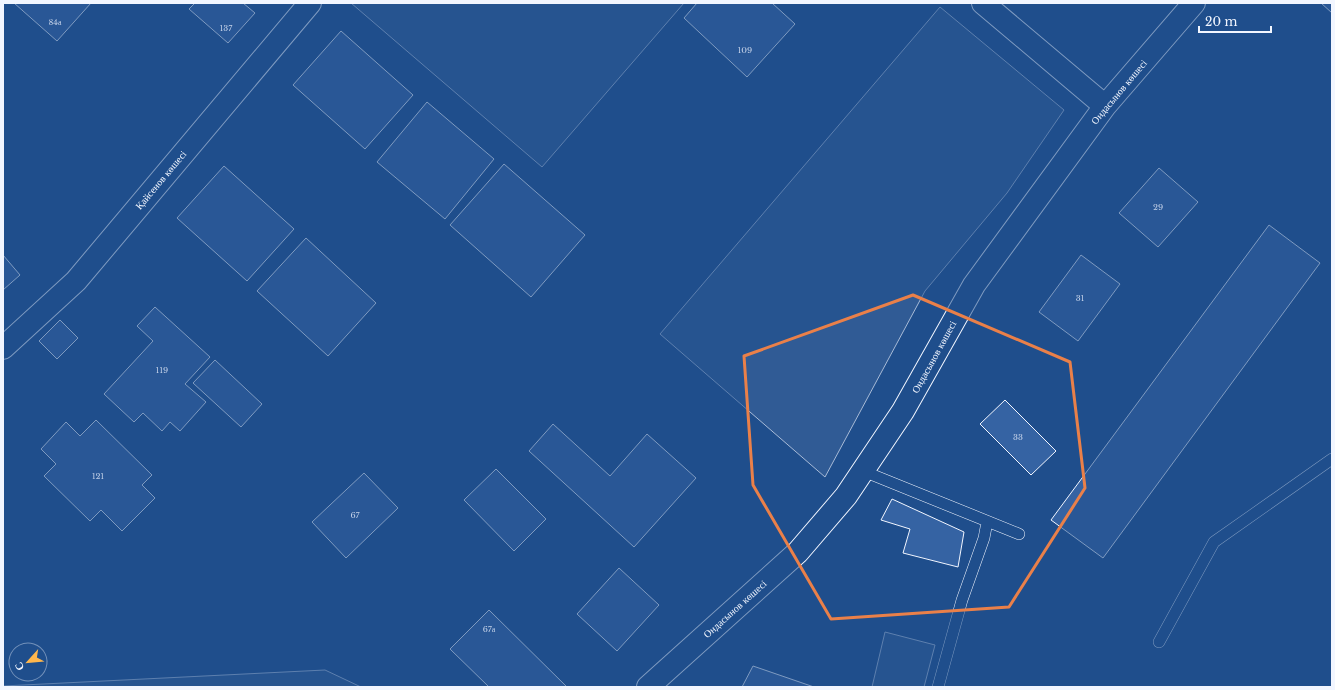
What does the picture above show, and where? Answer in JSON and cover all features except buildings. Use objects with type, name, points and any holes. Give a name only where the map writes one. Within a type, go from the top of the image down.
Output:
[{"type":"street","name":"Қайсенов көшесі","points":[[3,348],[76,281],[310,3]]},
{"type":"street","points":[[983,3],[1105,106]]},
{"type":"street","name":"Ондасынов көшесі","points":[[648,687],[798,552],[846,496],[903,411],[974,285],[1105,106],[1194,3]]},
{"type":"lane","points":[[1160,642],[1214,542],[1332,459]]},
{"type":"lane","points":[[863,471],[1019,534]]},
{"type":"lane","points":[[938,687],[962,600],[984,538],[987,522]]},
{"type":"highlighted area","points":[[913,295],[1070,362],[1085,488],[1009,607],[831,619],[753,485],[744,356]]},
{"type":"shaded area","points":[[351,3],[684,3],[542,167]]},
{"type":"shaded area","points":[[940,7],[1064,110],[1007,193],[925,291],[825,477],[660,334]]},
{"type":"shaded area","points":[[885,632],[935,645],[924,687],[872,687]]},
{"type":"shaded area","points":[[325,670],[361,687],[3,687],[3,686]]}]
